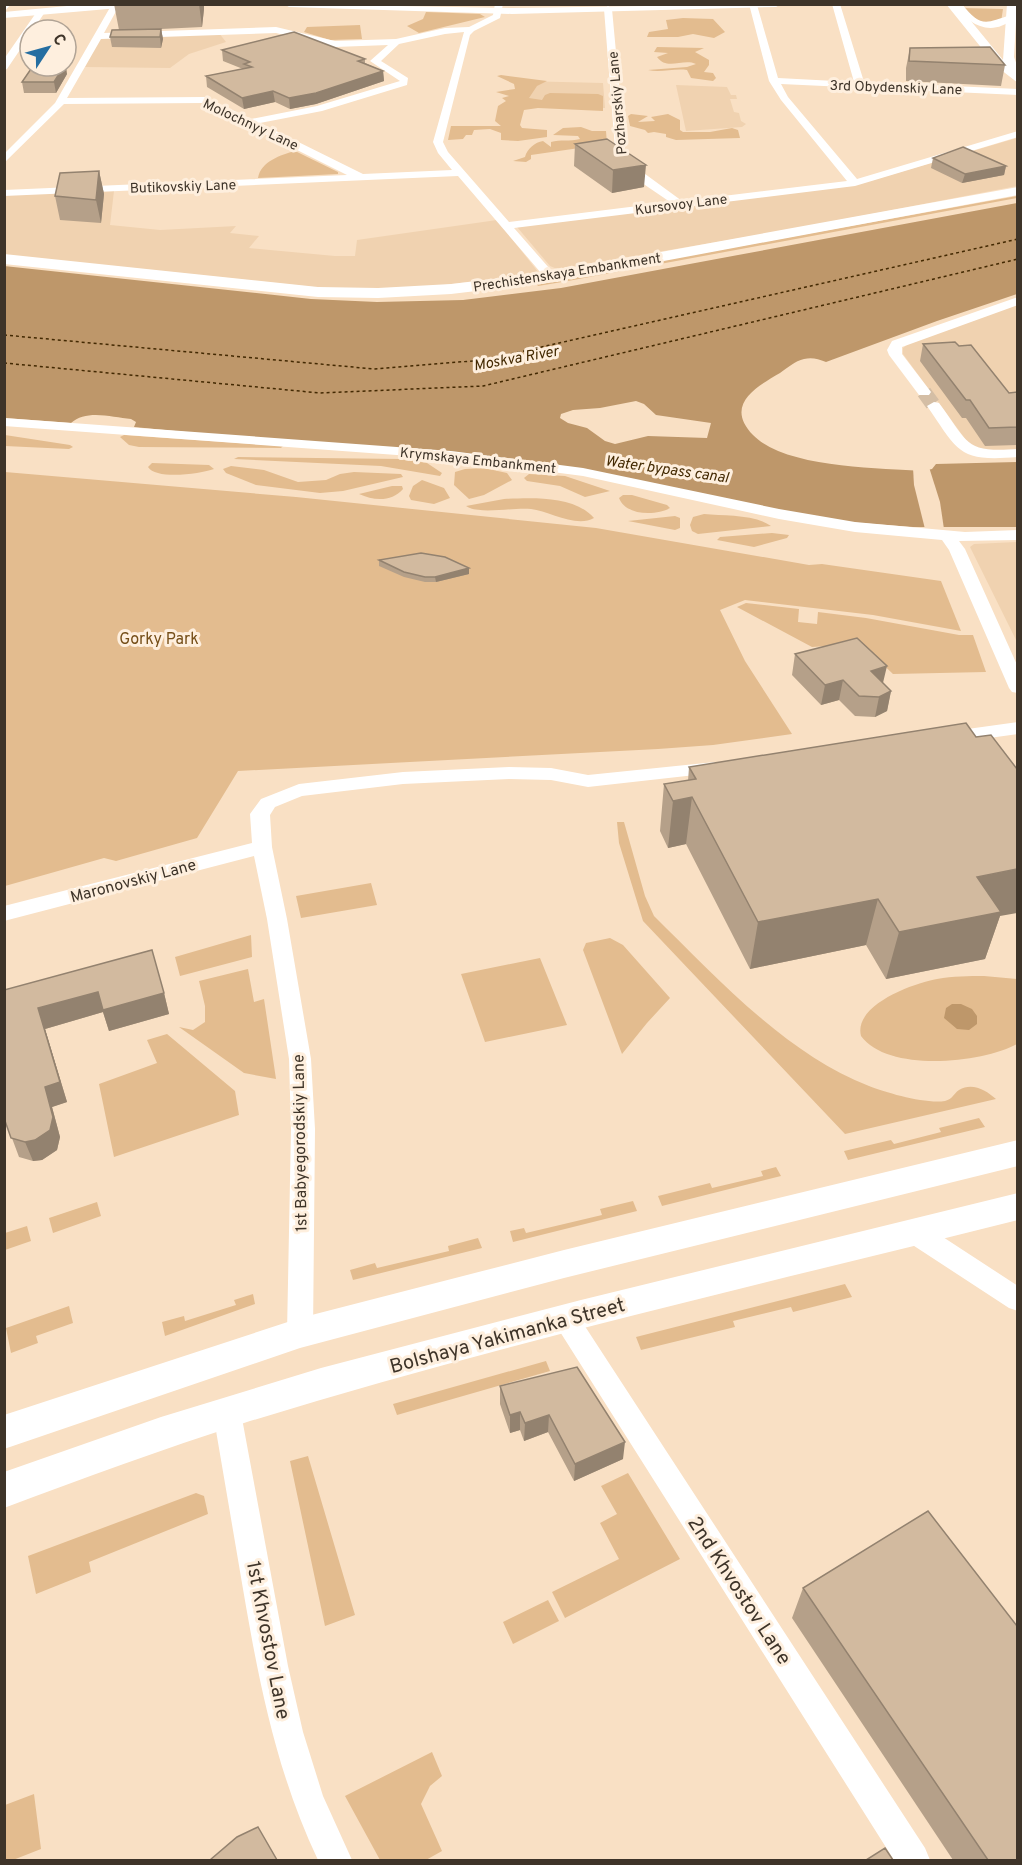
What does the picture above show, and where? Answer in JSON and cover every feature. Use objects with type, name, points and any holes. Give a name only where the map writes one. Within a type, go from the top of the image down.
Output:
[{"type":"main road","points":[[4,15],[85,6],[131,4]]},
{"type":"main road","points":[[289,4],[499,8],[776,4]]},
{"type":"main road","points":[[951,4],[1000,64],[1016,78]]},
{"type":"main road","points":[[972,31],[995,38],[1005,36],[1015,5]]},
{"type":"main road","points":[[1010,24],[1008,57],[1016,78]]},
{"type":"main road","name":"Prechistenskaya Embankment","points":[[4,259],[253,286],[351,293],[451,289],[551,277],[1017,191]]},
{"type":"main road","points":[[4,1432],[300,1334],[564,1264],[1017,1153]]},
{"type":"main road","name":"Bolshaya Yakimanka Street","points":[[4,1490],[227,1413],[319,1384],[566,1319],[1017,1206]]},
{"type":"street","points":[[4,10],[7,4]]},
{"type":"street","points":[[836,4],[860,85]]},
{"type":"street","points":[[957,4],[970,21],[977,24],[1010,24]]},
{"type":"street","points":[[753,5],[774,81],[784,98],[855,183]]},
{"type":"street","points":[[4,160],[60,101],[115,6]]},
{"type":"street","name":"Pozharskiy Lane","points":[[602,7],[621,161],[627,168],[680,204]]},
{"type":"street","points":[[98,36],[276,30],[331,44],[396,42],[445,31],[471,29],[494,18],[499,8]]},
{"type":"street","points":[[4,67],[41,12]]},
{"type":"street","points":[[471,29],[466,35],[439,135],[439,147],[551,277]]},
{"type":"street","points":[[252,122],[319,110],[404,83],[405,81],[375,61],[396,42]]},
{"type":"street","name":"3rd Obydenskiy Lane","points":[[774,81],[1017,92]]},
{"type":"street","name":"Molochnyy Lane","points":[[60,101],[202,99],[362,178]]},
{"type":"street","name":"Kursovoy Lane","points":[[508,225],[855,183],[1017,134]]},
{"type":"street","name":"Butikovskiy Lane","points":[[4,193],[462,173]]},
{"type":"street","points":[[924,392],[896,356],[894,350],[897,344],[1017,301]]},
{"type":"street","points":[[934,406],[966,448],[977,455],[1017,453]]},
{"type":"street","name":"Krymskaya Embankment","points":[[4,422],[451,455],[583,472],[823,522],[947,536],[1017,535]]},
{"type":"street","points":[[947,536],[957,549],[1017,688]]},
{"type":"street","points":[[931,740],[1017,728]]},
{"type":"street","name":"1st Babyegorodskiy Lane","points":[[300,1334],[303,1129],[300,1059],[277,919],[262,847],[260,814],[268,803],[298,790],[403,778],[509,773],[551,774],[588,781],[738,765]]},
{"type":"street","name":"Maronovskiy Lane","points":[[4,914],[262,847]]},
{"type":"street","points":[[914,1232],[1017,1300]]},
{"type":"street","name":"2nd Khvostov Lane","points":[[566,1319],[913,1860]]},
{"type":"street","name":"1st Khvostov Lane","points":[[227,1413],[274,1680],[303,1789],[335,1860]]},
{"type":"shaded area","points":[[219,33],[226,42],[189,54],[170,68],[85,67],[100,38]]},
{"type":"shaded area","points":[[521,81],[603,83],[605,108],[518,107]]},
{"type":"shaded area","points":[[676,85],[727,87],[731,95],[736,95],[737,99],[730,99],[734,112],[739,113],[741,121],[746,124],[742,127],[686,131]]},
{"type":"shaded area","points":[[1017,138],[1017,186],[788,230],[557,269],[550,266],[517,227],[859,184]]},
{"type":"shaded area","points":[[114,191],[110,225],[160,230],[236,226],[230,233],[259,236],[249,248],[335,256],[355,256],[357,240],[497,220],[539,273],[420,288],[323,288],[5,255],[4,195]]},
{"type":"shaded area","points":[[1017,304],[1017,450],[974,451],[903,354],[903,348],[908,344]]},
{"type":"shaded area","points":[[1018,542],[1017,642],[970,547],[974,544]]},
{"type":"green space","points":[[962,8],[1003,9],[1001,22],[983,24]]},
{"type":"green space","points":[[426,12],[480,14],[485,17],[419,33],[407,26],[423,19]]},
{"type":"green space","points":[[713,19],[725,32],[714,38],[693,34],[678,37],[647,37],[649,32],[668,29],[666,20]]},
{"type":"green space","points":[[360,25],[362,39],[330,40],[304,32],[307,27]]},
{"type":"green space","points":[[657,47],[704,48],[695,52],[709,60],[709,65],[704,72],[713,73],[716,78],[713,81],[691,78],[687,70],[648,70],[687,67],[696,64],[665,63],[657,57],[668,53],[654,52]]},
{"type":"green space","points":[[497,76],[547,81],[537,86],[529,98],[542,100],[550,93],[598,94],[603,96],[603,111],[538,108],[524,110],[520,125],[522,128],[547,130],[547,137],[518,141],[501,140],[501,133],[490,129],[474,130],[472,135],[466,135],[463,139],[448,140],[451,126],[501,126],[495,121],[498,106],[506,101],[502,98],[509,96],[496,92],[515,89],[514,84]]},
{"type":"green space","points":[[631,114],[648,116],[638,122],[655,121],[651,117],[668,114],[680,120],[680,130],[683,132],[710,132],[732,128],[738,130],[740,138],[676,140],[666,137],[666,134],[648,133],[630,126],[628,116]]},
{"type":"green space","points":[[581,127],[592,131],[606,131],[607,144],[531,155],[531,159],[526,162],[513,161],[525,157],[534,144],[543,141],[551,147],[551,142],[580,139],[578,136],[553,135],[563,128]]},
{"type":"green space","points":[[295,151],[338,174],[258,178],[267,163]]},
{"type":"green space","points":[[1017,196],[1017,198],[568,281],[538,286],[536,283]]},
{"type":"green space","points":[[5,435],[73,447],[69,449],[5,446]]},
{"type":"green space","points":[[124,435],[283,446],[281,448],[139,447],[129,445],[120,437]]},
{"type":"green space","points":[[238,457],[402,459],[427,463],[442,473],[440,476],[381,466],[234,459]]},
{"type":"green space","points":[[152,463],[209,465],[214,469],[199,473],[169,475],[153,471],[148,467]]},
{"type":"green space","points":[[231,466],[264,470],[298,482],[326,480],[340,474],[354,472],[401,474],[403,477],[343,491],[320,493],[256,485],[226,473],[223,469]]},
{"type":"green space","points":[[484,468],[507,473],[512,480],[484,495],[469,499],[454,485],[455,472]]},
{"type":"green space","name":"Gorky Park","points":[[5,472],[296,497],[596,528],[809,565],[822,564],[941,581],[961,631],[873,615],[745,600],[720,610],[745,661],[792,734],[713,745],[658,749],[238,771],[197,838],[116,861],[104,858],[5,886]]},
{"type":"green space","points":[[529,474],[565,476],[610,491],[585,497],[560,486],[527,481],[524,478]]},
{"type":"green space","points":[[422,480],[444,488],[450,498],[434,504],[411,500],[409,496],[413,486]]},
{"type":"green space","points":[[392,486],[402,486],[403,489],[394,496],[382,499],[359,494]]},
{"type":"green space","points":[[623,495],[632,495],[667,505],[670,508],[664,511],[642,513],[623,504],[619,498]]},
{"type":"green space","points":[[504,499],[564,502],[575,505],[594,518],[579,521],[531,509],[479,510],[466,506]]},
{"type":"green space","points":[[704,514],[748,517],[771,526],[698,534],[692,531],[690,525],[693,517]]},
{"type":"green space","points":[[675,516],[680,518],[680,528],[675,530],[628,521]]},
{"type":"green space","points":[[772,533],[789,535],[787,538],[754,547],[717,540],[720,537]]},
{"type":"green space","points":[[746,603],[799,609],[798,622],[817,624],[818,612],[866,618],[959,635],[973,635],[986,672],[893,674],[873,655],[842,645],[812,647],[737,607]]},
{"type":"green space","points":[[617,822],[624,822],[645,896],[654,916],[727,988],[809,1055],[838,1072],[886,1092],[937,1102],[948,1100],[959,1090],[974,1087],[996,1099],[845,1134],[643,921],[619,843]]},
{"type":"green space","points":[[371,883],[377,905],[301,918],[296,896]]},
{"type":"green space","points":[[251,935],[252,957],[180,976],[175,957]]},
{"type":"green space","points":[[610,938],[623,945],[670,998],[622,1054],[583,950],[586,943]]},
{"type":"green space","points":[[540,958],[567,1025],[485,1042],[461,974]]},
{"type":"green space","points":[[248,969],[254,1002],[264,999],[276,1079],[244,1073],[179,1027],[193,1030],[205,1022],[205,1006],[199,981]]},
{"type":"green space","points":[[984,976],[1017,979],[1017,1044],[1001,1051],[959,1060],[913,1060],[892,1056],[874,1048],[861,1036],[861,1025],[866,1015],[887,997],[927,981]]},
{"type":"green space","points":[[167,1034],[235,1091],[239,1115],[114,1157],[99,1084],[157,1063],[147,1040]]},
{"type":"green space","points":[[979,1118],[985,1127],[848,1160],[844,1151],[891,1140],[894,1144],[941,1132],[939,1128]]},
{"type":"green space","points":[[776,1167],[781,1176],[662,1206],[658,1196],[710,1183],[712,1188],[763,1176],[761,1171]]},
{"type":"green space","points":[[633,1201],[637,1211],[513,1242],[510,1231],[524,1228],[526,1233],[602,1215],[600,1209]]},
{"type":"green space","points":[[97,1202],[101,1216],[53,1233],[49,1218]]},
{"type":"green space","points":[[27,1226],[31,1241],[5,1250],[5,1233]]},
{"type":"green space","points":[[478,1238],[482,1248],[353,1280],[350,1270],[375,1263],[377,1268],[449,1251],[448,1246]]},
{"type":"green space","points":[[845,1284],[852,1297],[793,1312],[791,1307],[733,1321],[735,1327],[641,1350],[636,1337]]},
{"type":"green space","points":[[253,1294],[255,1304],[165,1336],[162,1322],[184,1316],[185,1321],[236,1305],[234,1300]]},
{"type":"green space","points":[[69,1306],[73,1323],[36,1336],[38,1343],[11,1353],[6,1328]]},
{"type":"green space","points":[[546,1361],[550,1371],[397,1415],[393,1404]]},
{"type":"green space","points":[[308,1456],[355,1615],[325,1626],[290,1461]]},
{"type":"green space","points":[[628,1473],[680,1559],[565,1618],[552,1592],[619,1559],[600,1523],[617,1514],[601,1486]]},
{"type":"green space","points":[[196,1493],[204,1496],[208,1514],[89,1562],[91,1572],[36,1594],[28,1556]]},
{"type":"green space","points":[[548,1600],[559,1621],[513,1644],[503,1622]]},
{"type":"green space","points":[[432,1752],[442,1776],[430,1786],[421,1804],[442,1851],[426,1860],[380,1860],[345,1796]]},
{"type":"green space","points":[[34,1794],[41,1849],[13,1860],[5,1860],[5,1805]]},
{"type":"water","points":[[1017,203],[1017,294],[826,362],[810,358],[797,361],[753,391],[742,406],[742,415],[753,435],[768,446],[809,460],[858,467],[923,471],[932,469],[936,464],[1017,462],[1017,527],[913,527],[846,522],[781,512],[584,470],[134,427],[136,422],[131,419],[108,416],[84,416],[71,423],[5,418],[4,266],[311,299],[377,302],[463,300],[561,288]],"holes":[[[636,401],[644,404],[656,415],[711,423],[707,438],[648,436],[615,444],[605,441],[587,428],[568,423],[560,418],[561,414],[573,410],[600,408]]]},
{"type":"water","points":[[952,1004],[961,1004],[972,1009],[977,1016],[977,1024],[969,1030],[957,1029],[944,1018],[946,1008]]},
{"type":"pier","points":[[929,467],[940,502],[944,529],[925,529],[914,485],[913,468]]},
{"type":"building","points":[[161,29],[160,37],[110,37],[112,30]]},
{"type":"building","points":[[294,32],[365,59],[358,61],[383,71],[316,93],[289,98],[273,91],[242,98],[206,76],[252,67],[244,64],[250,62],[222,50]]},
{"type":"building","points":[[990,47],[1005,65],[909,61],[910,48]]},
{"type":"building","points":[[25,78],[56,78],[54,82],[22,82]]},
{"type":"building","points":[[607,139],[646,165],[613,170],[575,144]]},
{"type":"building","points":[[963,147],[1006,166],[965,174],[933,158]]},
{"type":"building","points":[[99,171],[96,200],[55,196],[60,173]]},
{"type":"building","points":[[955,342],[959,346],[971,345],[1009,393],[1017,392],[1017,427],[989,428],[970,400],[966,400],[923,344]]},
{"type":"building","points":[[421,553],[445,557],[469,568],[435,577],[425,577],[404,572],[379,560]]},
{"type":"building","points":[[857,638],[887,666],[871,671],[891,691],[879,697],[859,696],[843,680],[825,685],[795,654]]},
{"type":"building","points":[[966,723],[976,737],[991,735],[1017,769],[1017,869],[977,877],[1001,912],[899,932],[878,899],[758,922],[692,797],[673,801],[664,784],[696,779],[689,767]]},
{"type":"building","points":[[152,950],[164,993],[103,1010],[98,992],[38,1008],[60,1082],[45,1087],[53,1117],[50,1130],[35,1140],[25,1142],[11,1138],[4,1118],[4,990]]},
{"type":"building","points":[[577,1367],[625,1442],[575,1464],[549,1415],[525,1423],[520,1412],[510,1415],[500,1386]]},
{"type":"building","points":[[928,1511],[1017,1626],[1017,1860],[988,1860],[803,1588]]},
{"type":"building","points":[[258,1827],[277,1860],[210,1860],[237,1837]]},
{"type":"building","points":[[885,1848],[893,1860],[866,1860]]},
{"type":"ferry route","points":[[4,335],[374,369],[484,360],[1018,239]]},
{"type":"ferry route","points":[[4,363],[320,393],[483,386],[1018,259]]},
{"type":"tunnel","points":[[924,392],[934,406]]},
{"type":"water label","name":"Moskva River","points":[[516,358]]},
{"type":"water label","name":"Water bypass canal","points":[[667,469]]}]
